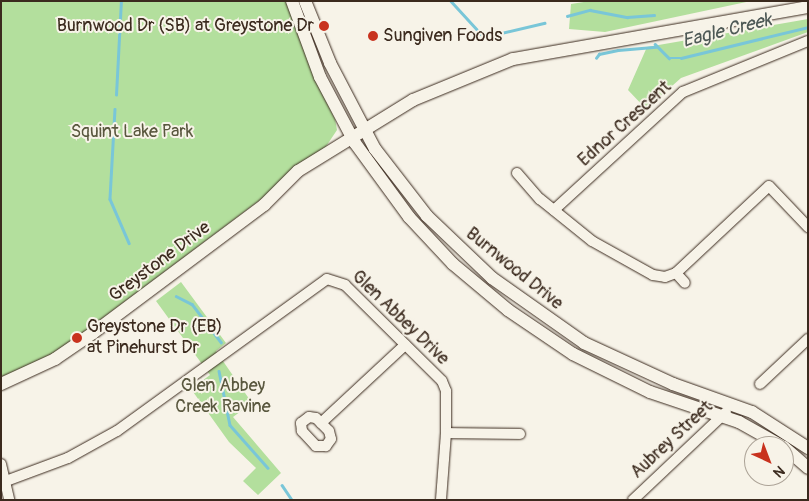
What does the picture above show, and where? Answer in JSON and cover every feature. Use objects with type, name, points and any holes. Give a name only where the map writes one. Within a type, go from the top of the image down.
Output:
[{"type":"street","name":"Burnwood Drive","points":[[292,1],[320,77],[352,139],[423,233],[508,310],[612,374],[756,430],[766,436]]},
{"type":"street","name":"Burnwood Drive","points":[[306,1],[365,132],[394,177],[442,232],[492,278],[543,318],[618,361],[734,405],[770,421],[808,448]]},
{"type":"street","name":"Greystone Drive","points":[[1,384],[55,359],[94,334],[282,189],[352,139],[437,90],[513,59],[808,7]]},
{"type":"street","name":"Ednor Crescent","points":[[554,210],[683,92],[808,41]]},
{"type":"street","points":[[517,173],[554,210],[592,240],[653,275],[666,277],[676,273],[770,186],[808,227]]},
{"type":"street","points":[[676,273],[685,283]]},
{"type":"street","name":"Glen Abbey Drive","points":[[6,481],[68,458],[117,431],[321,281],[336,280],[345,285],[442,381],[446,392],[446,433],[441,500]]},
{"type":"street","points":[[760,384],[808,340]]},
{"type":"street","points":[[321,423],[405,345]]},
{"type":"street","name":"Aubrey Street","points":[[633,500],[734,405]]},
{"type":"street","points":[[446,433],[520,434]]},
{"type":"street","name":"Burnwood Drive","points":[[794,456],[808,468]]},
{"type":"street","points":[[1,464],[9,500]]},
{"type":"green space","name":"Squint Lake Park","points":[[1,1],[286,1],[314,77],[335,119],[337,130],[325,148],[272,191],[60,350],[1,378]]},
{"type":"green space","points":[[590,1],[751,1],[605,32],[569,29],[571,4]]},
{"type":"green space","points":[[808,19],[808,32],[681,78],[646,109],[628,90],[647,47]]},
{"type":"green space","name":"Glen Abbey Creek Ravine","points":[[181,282],[226,343],[216,351],[252,403],[233,417],[281,473],[258,495],[243,481],[256,468],[229,442],[191,389],[210,375],[156,301]]},
{"type":"waterway","points":[[116,95],[121,1]]},
{"type":"waterway","name":"Eagle Creek","points":[[451,1],[484,37],[544,23]]},
{"type":"waterway","name":"Eagle Creek","points":[[567,16],[590,10],[627,17],[654,15]]},
{"type":"waterway","name":"Eagle Creek","points":[[655,44],[669,58],[681,58],[808,27]]},
{"type":"waterway","points":[[596,58],[599,54],[618,50],[656,47]]},
{"type":"waterway","points":[[115,109],[110,199],[129,243]]},
{"type":"waterway","points":[[176,296],[192,304],[221,342]]},
{"type":"waterway","points":[[219,371],[230,425],[268,468]]},
{"type":"waterway","points":[[282,485],[292,500]]},
{"type":"place","name":"Burnwood Dr (SB) at Greystone Dr","points":[[324,26]]},
{"type":"place","name":"Sungiven Foods","points":[[373,36]]},
{"type":"place","name":"Greystone Dr (EB) at Pinehurst Dr","points":[[77,338]]}]
